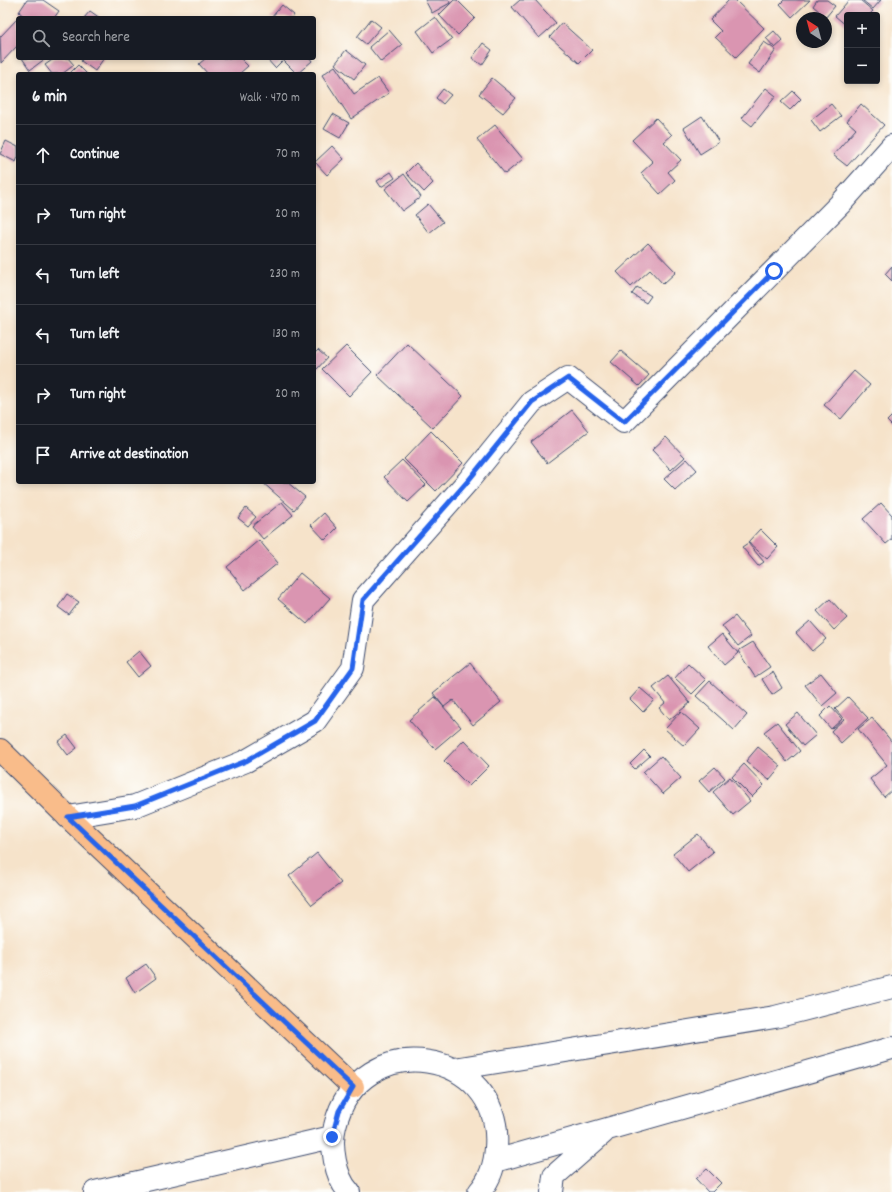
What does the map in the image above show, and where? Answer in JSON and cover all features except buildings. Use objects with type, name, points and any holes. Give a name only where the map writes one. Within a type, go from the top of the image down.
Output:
[{"type":"main road","points":[[0,750],[68,817],[353,1087]]},
{"type":"street","points":[[68,817],[135,806],[246,761],[315,721],[353,668],[363,600],[468,481],[532,402],[568,378],[624,422],[837,207],[892,146]]},
{"type":"street","points":[[454,1069],[776,1017],[892,986]]},
{"type":"street","points":[[495,1161],[892,1048]]},
{"type":"street","points":[[349,1192],[335,1165],[332,1137],[339,1111],[353,1087],[375,1070],[400,1061],[428,1060],[454,1069],[476,1086],[491,1108],[497,1134],[495,1161],[484,1186],[479,1192]]},
{"type":"street","points":[[552,1192],[554,1176],[608,1129]]},
{"type":"street","points":[[95,1192],[332,1137]]},
{"type":"route","points":[[332,1137],[339,1111],[353,1087],[68,817],[135,806],[246,761],[315,721],[353,668],[363,600],[468,481],[532,402],[568,378],[624,422],[774,271]]}]
